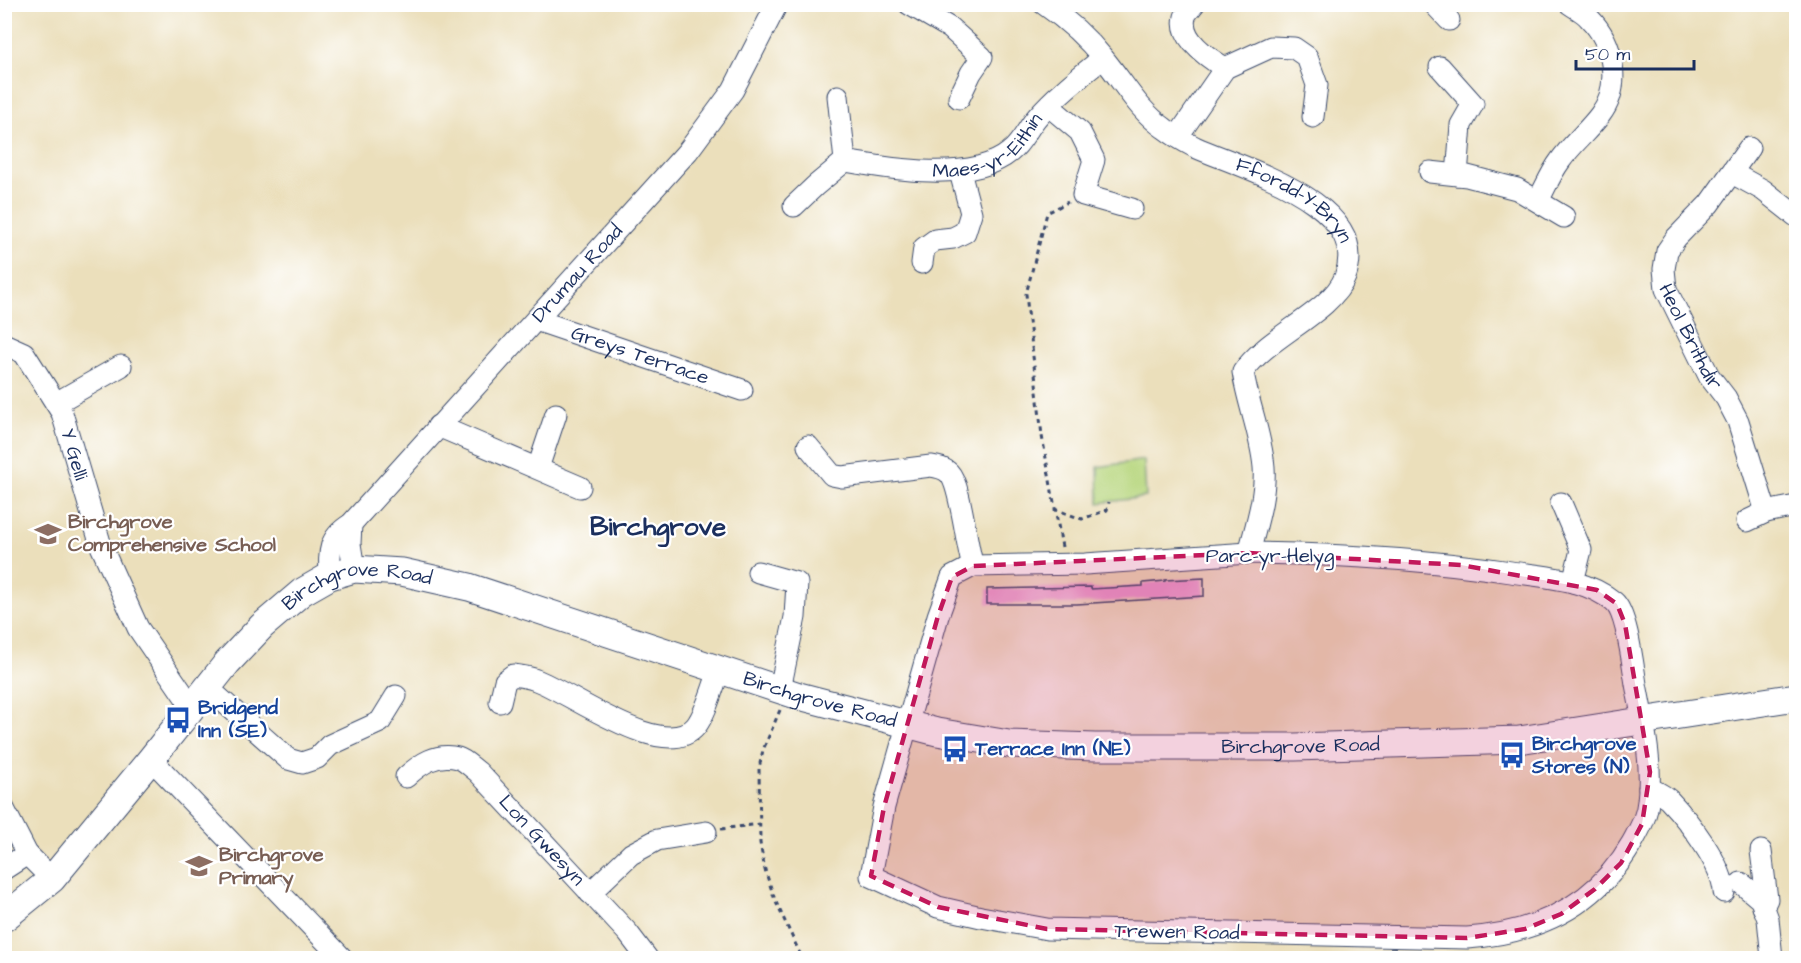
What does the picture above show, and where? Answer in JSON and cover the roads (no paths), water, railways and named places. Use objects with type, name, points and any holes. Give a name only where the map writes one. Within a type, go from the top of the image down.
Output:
[{"type":"main road","name":"Birchgrove Road","points":[[4,918],[52,879],[227,663],[262,626],[302,592],[342,572],[402,572],[469,587],[719,671],[784,690],[937,732],[1009,744],[1095,747],[1295,747],[1519,740],[1797,697]]},
{"type":"street","name":"Drumau Road","points":[[342,572],[329,555],[333,540],[351,524],[688,151],[733,90],[777,4]]},
{"type":"street","points":[[909,4],[938,11],[950,28],[982,57],[959,98]]},
{"type":"street","name":"Ffordd-Y-Bryn","points":[[1044,4],[1061,16],[1104,58],[1142,109],[1164,128],[1194,146],[1286,184],[1316,205],[1335,222],[1346,237],[1348,250],[1345,277],[1338,289],[1327,301],[1252,359],[1243,372],[1264,468],[1261,506],[1249,553]]},
{"type":"street","points":[[1194,4],[1185,16],[1186,32],[1204,56],[1225,68]]},
{"type":"street","points":[[1434,4],[1449,20]]},
{"type":"street","points":[[1538,201],[1558,163],[1601,114],[1610,97],[1613,77],[1611,55],[1601,33],[1583,8]]},
{"type":"street","points":[[1178,136],[1225,68],[1271,47],[1294,48],[1307,57],[1317,85],[1313,117]]},
{"type":"street","name":"Maes-yr-Eithin","points":[[845,161],[883,168],[960,172],[989,165],[1011,152],[1038,116],[1072,83],[1104,58]]},
{"type":"street","points":[[1440,67],[1473,104],[1461,125],[1457,175]]},
{"type":"street","points":[[794,206],[845,161],[838,96]]},
{"type":"street","points":[[1048,106],[1080,132],[1094,160],[1083,195],[1132,209]]},
{"type":"street","name":"Heol Brithdir","points":[[1749,148],[1709,204],[1676,238],[1667,251],[1664,268],[1666,289],[1709,376],[1726,398],[1738,421],[1766,513]]},
{"type":"street","points":[[922,263],[924,248],[935,240],[953,238],[965,232],[971,213],[960,172]]},
{"type":"street","points":[[1430,172],[1492,181],[1517,189],[1564,217]]},
{"type":"street","points":[[1732,173],[1763,190],[1797,216]]},
{"type":"street","name":"Greys Terrace","points":[[536,320],[742,390]]},
{"type":"street","name":"Y Gelli","points":[[4,344],[24,352],[62,413],[101,546],[138,628],[200,697],[288,759],[302,763],[317,758],[330,745],[380,722],[396,696]]},
{"type":"street","points":[[56,403],[120,366]]},
{"type":"street","points":[[538,468],[556,414]]},
{"type":"street","points":[[438,426],[580,487]]},
{"type":"street","points":[[808,446],[832,475],[842,477],[931,466],[941,468],[950,474],[956,488],[967,550],[973,566],[952,577],[938,616],[908,724]]},
{"type":"street","points":[[1560,503],[1581,550],[1574,582]]},
{"type":"street","points":[[1747,521],[1766,513],[1797,506]]},
{"type":"street","name":"Parc-yr-Helyg","points":[[973,566],[1064,565],[1249,553],[1317,554],[1461,565],[1574,582],[1597,590],[1617,604],[1625,624],[1643,720]]},
{"type":"street","points":[[758,572],[797,583],[795,617],[784,690]]},
{"type":"street","points":[[500,702],[505,681],[513,675],[537,680],[598,713],[658,737],[680,737],[695,727],[719,671]]},
{"type":"street","name":"Trewen Road","points":[[908,724],[884,807],[870,876],[938,907],[981,918],[1047,929],[1467,938],[1497,936],[1525,929],[1561,914],[1594,889],[1620,863],[1642,824],[1648,803],[1650,772],[1643,720]]},
{"type":"street","name":"Lon Gwesyn","points":[[406,777],[423,762],[439,758],[459,758],[478,772],[628,933],[647,958]]},
{"type":"street","points":[[151,759],[342,958]]},
{"type":"street","points":[[1649,788],[1668,798],[1707,848],[1724,884],[1768,910]]},
{"type":"street","points":[[4,810],[27,854],[52,879]]},
{"type":"street","name":"Lon Gwesyn","points":[[590,893],[631,854],[657,840],[706,832]]},
{"type":"street","points":[[1761,851],[1772,958]]},
{"type":"street","points":[[4,869],[27,854]]},
{"type":"place","name":"Birchgrove Comprehensive School","points":[[48,534]]},
{"type":"place","name":"Bridgend Inn (SE)","points":[[178,720]]},
{"type":"place","name":"Terrace Inn (NE)","points":[[955,749]]},
{"type":"place","name":"Birchgrove Stores (N)","points":[[1512,755]]},
{"type":"place","name":"Birchgrove Primary","points":[[199,866]]},
{"type":"district","name":"Birchgrove","points":[[658,527]]}]
